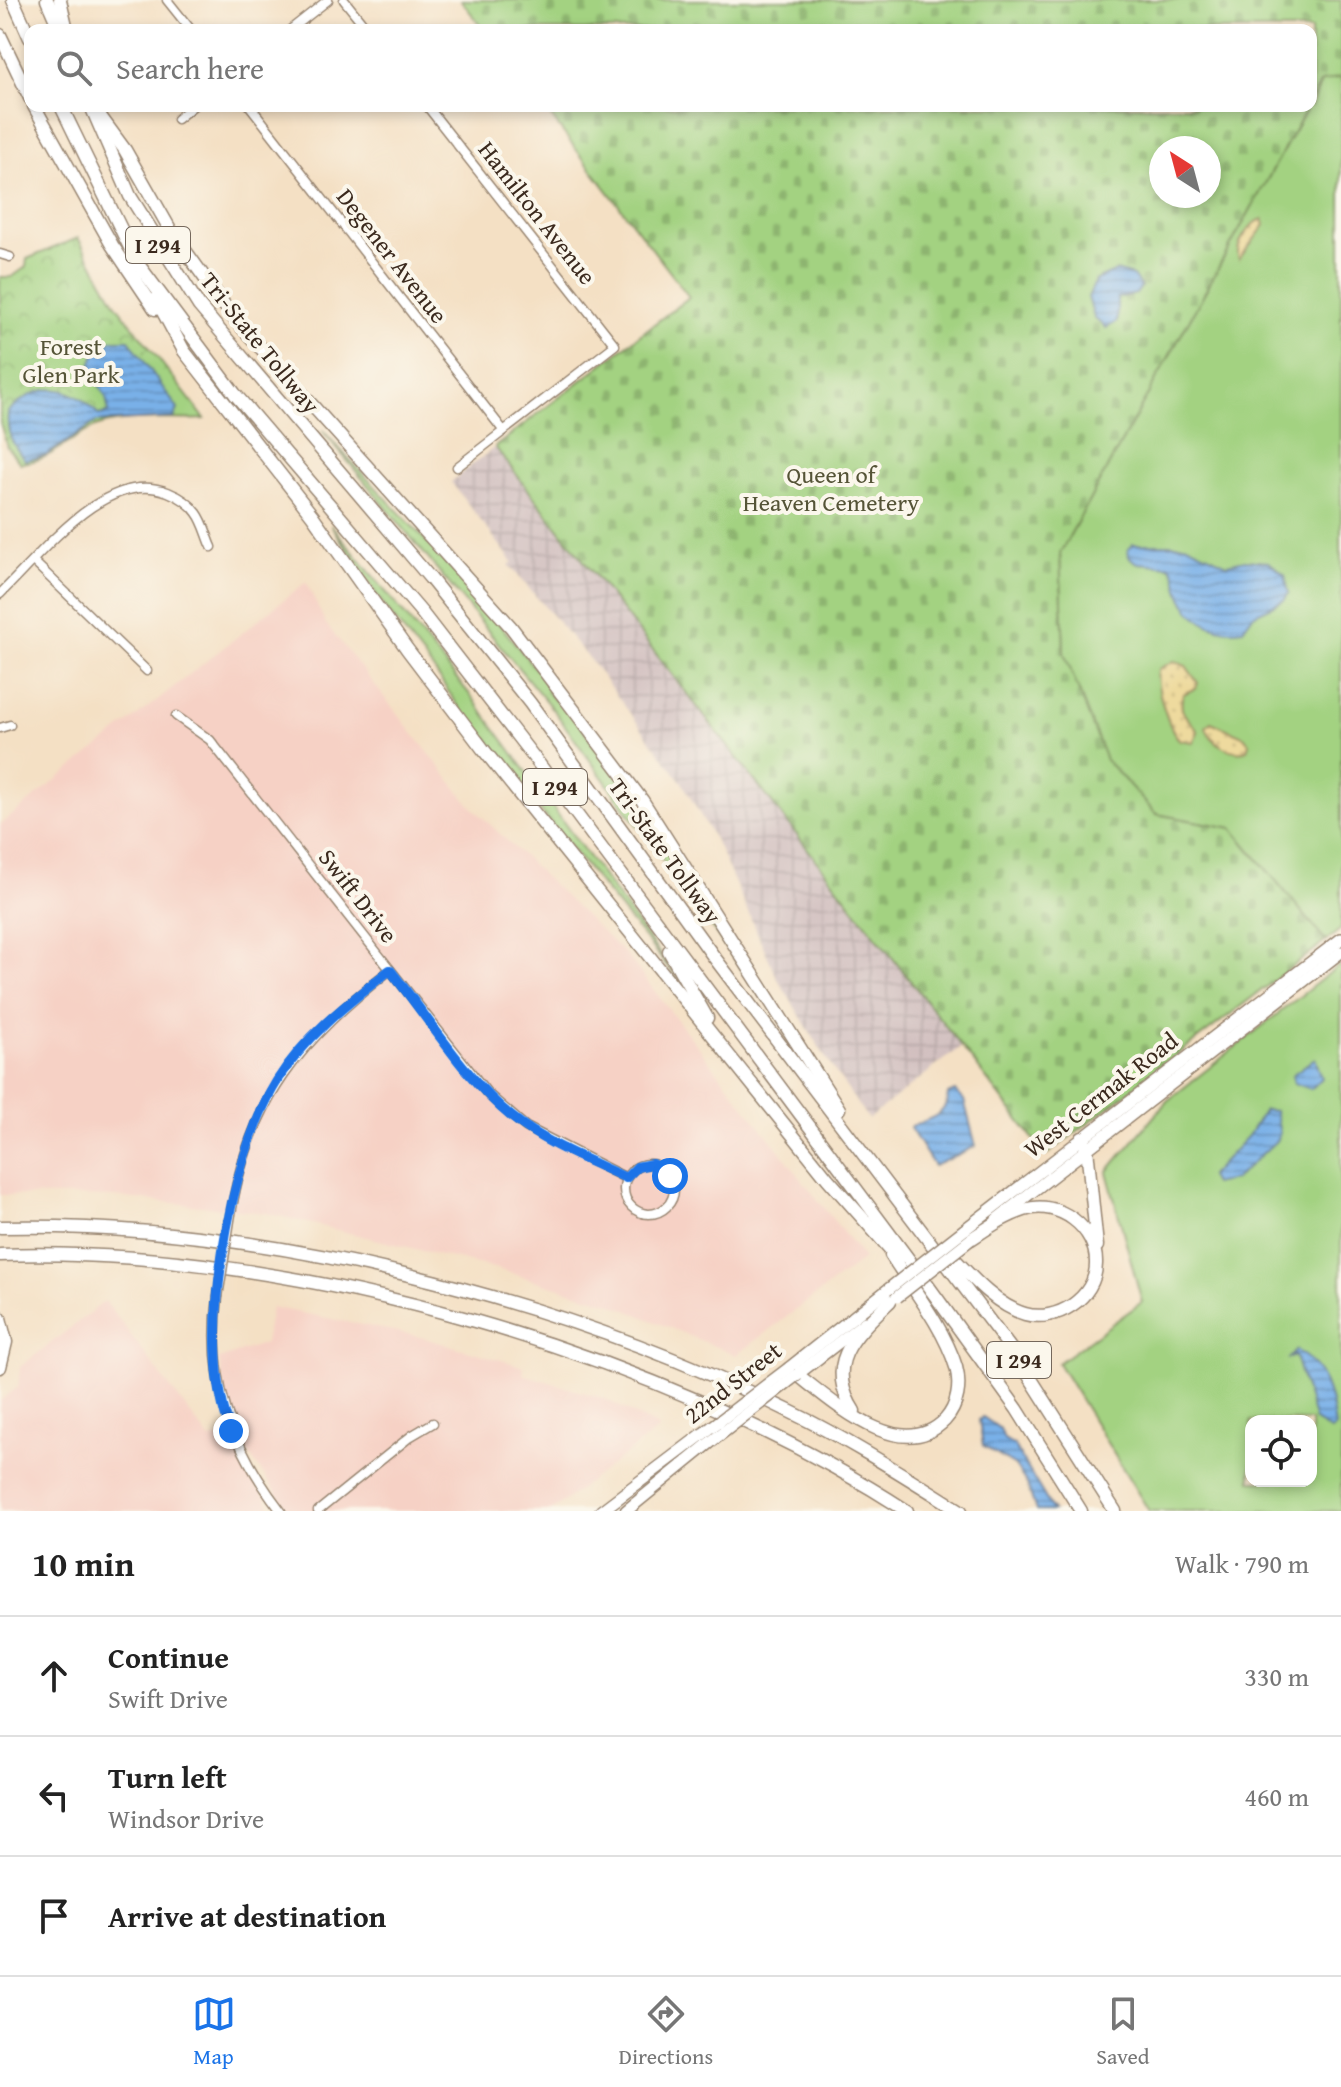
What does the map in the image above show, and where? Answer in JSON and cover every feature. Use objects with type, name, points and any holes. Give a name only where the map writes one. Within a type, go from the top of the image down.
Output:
[{"type":"highway","points":[[13,0],[24,25]]},
{"type":"highway","points":[[47,0],[57,24]]},
{"type":"highway","points":[[60,0],[66,24]]},
{"type":"highway","points":[[0,35],[24,85]]},
{"type":"highway","points":[[37,112],[112,245],[184,351],[312,515],[407,649],[483,749],[737,1066],[955,1323]]},
{"type":"highway","name":"Tri-State Tollway","points":[[64,112],[138,264],[235,394],[422,613],[955,1323],[1017,1409],[1081,1511]]},
{"type":"highway","name":"Tri-State Tollway","points":[[94,112],[119,176],[142,218],[204,313],[483,643],[1017,1357],[1115,1511]]},
{"type":"highway","points":[[96,112],[125,150],[185,253],[233,317],[511,627],[642,800],[875,1166]]},
{"type":"highway","points":[[138,264],[184,351]]},
{"type":"highway","points":[[658,926],[685,982],[737,1066]]},
{"type":"highway","points":[[913,1216],[985,1288],[1026,1314],[1055,1314],[1072,1306],[1092,1281],[1097,1265],[1084,1143]]},
{"type":"highway","points":[[968,1235],[1007,1217],[1042,1207],[1060,1211],[1075,1220],[1093,1243],[1097,1265]]},
{"type":"highway","points":[[0,1227],[97,1228],[224,1242],[396,1274],[495,1299],[619,1339],[750,1392],[830,1433],[961,1511]]},
{"type":"highway","points":[[793,1371],[861,1420],[894,1435],[920,1435],[946,1419],[958,1395],[956,1368],[946,1346],[873,1230]]},
{"type":"highway","points":[[0,1255],[83,1255],[218,1269],[382,1299],[483,1325],[598,1362],[713,1407],[811,1455],[907,1511]]},
{"type":"highway","points":[[861,1420],[842,1388],[841,1367],[855,1338],[892,1295]]},
{"type":"highway","points":[[0,1318],[6,1342],[0,1367]]},
{"type":"main road","name":"West Cermak Road","points":[[892,1295],[1341,939]]},
{"type":"main road","name":"West Cermak Road","points":[[1084,1143],[1341,952]]},
{"type":"main road","name":"22nd Street","points":[[601,1511],[708,1437],[892,1295]]},
{"type":"main road","name":"22nd Street","points":[[626,1511],[708,1437]]},
{"type":"street","points":[[167,0],[186,24]]},
{"type":"street","points":[[298,24],[328,0]]},
{"type":"street","points":[[344,0],[363,24]]},
{"type":"street","points":[[177,119],[186,112]]},
{"type":"street","name":"Degener Avenue","points":[[255,112],[503,430]]},
{"type":"street","name":"Hamilton Avenue","points":[[432,112],[615,345],[503,430]]},
{"type":"street","points":[[0,254],[10,257]]},
{"type":"street","points":[[457,467],[503,430]]},
{"type":"street","points":[[0,594],[98,501],[117,490],[153,487],[188,503],[198,514],[212,547]]},
{"type":"street","points":[[34,562],[147,671]]},
{"type":"street","name":"Swift Drive","points":[[176,716],[210,740],[499,1106],[547,1140],[626,1178]]},
{"type":"street","points":[[0,728],[10,725]]},
{"type":"street","points":[[281,1511],[249,1467],[225,1412],[214,1354],[218,1297],[231,1214],[245,1150],[277,1081],[326,1022],[390,970]]},
{"type":"street","points":[[659,1166],[673,1183],[672,1199],[660,1212],[640,1213],[626,1200],[626,1178],[637,1167],[659,1166]]},
{"type":"street","points":[[318,1511],[411,1436],[433,1423]]},
{"type":"shaded area","points":[[495,447],[962,1046],[868,1119],[827,1060],[778,979],[719,848],[682,782],[587,656],[509,565],[513,562],[451,482]]},
{"type":"shaded area","points":[[306,582],[326,624],[471,806],[628,957],[864,1259],[736,1355],[610,1303],[494,1268],[267,1213],[117,1197],[0,1195],[0,825]]},
{"type":"shaded area","points":[[105,1301],[209,1439],[230,1436],[273,1511],[0,1511],[0,1401],[18,1387],[20,1367]]},
{"type":"shaded area","points":[[271,1307],[413,1335],[505,1361],[524,1367],[523,1374],[605,1399],[660,1428],[551,1511],[290,1511],[240,1442],[228,1412],[219,1359],[265,1343]]},
{"type":"green space","points":[[461,0],[1341,0],[1341,77],[1321,82],[1317,89],[1317,24],[479,24]]},
{"type":"green space","points":[[1341,77],[1341,929],[1326,941],[1232,828],[1156,814],[1105,760],[1064,653],[1060,553],[1305,112],[1317,112],[1317,92],[1321,82]]},
{"type":"green space","name":"Queen of Heaven Cemetery","points":[[548,112],[1305,112],[1060,553],[1064,653],[1106,760],[1156,814],[1232,828],[1326,941],[1046,1155],[495,447],[689,297]]},
{"type":"green space","name":"Forest Glen Park","points":[[78,238],[116,304],[205,419],[137,419],[98,426],[42,458],[20,463],[7,447],[0,422],[0,277],[12,277],[26,267],[27,259]]},
{"type":"green space","points":[[322,430],[473,591],[551,688],[547,692],[556,701],[561,698],[655,828],[764,1000],[555,712]]},
{"type":"green space","points":[[331,525],[472,697],[681,983],[499,760],[488,738],[483,742],[433,669],[386,609]]},
{"type":"green space","points":[[1341,964],[1341,1511],[1149,1511],[1058,1363],[1142,1302],[1107,1172],[1167,1101]]},
{"type":"sand","points":[[1263,219],[1265,225],[1239,259],[1244,236]]},
{"type":"sand","points":[[1174,661],[1186,666],[1198,683],[1196,688],[1183,694],[1182,701],[1183,712],[1198,732],[1193,742],[1180,740],[1176,735],[1160,694],[1159,669]]},
{"type":"sand","points":[[1211,722],[1243,736],[1249,743],[1247,750],[1235,751],[1217,742],[1206,727]]},
{"type":"water","points":[[1116,271],[1133,276],[1141,287],[1136,294],[1117,298],[1117,322],[1106,328],[1094,318],[1088,297],[1096,280]]},
{"type":"water","points":[[112,340],[129,340],[178,409],[174,418],[96,422],[45,456],[25,460],[11,438],[8,412],[32,394],[55,390],[77,397],[99,415],[109,412],[106,397],[90,369],[96,351]]},
{"type":"water","points":[[1133,544],[1185,544],[1227,564],[1245,560],[1269,562],[1285,575],[1289,593],[1284,600],[1253,615],[1243,629],[1212,626],[1188,608],[1170,566],[1138,563],[1129,557],[1128,550]]},
{"type":"water","points":[[1315,1058],[1322,1078],[1311,1089],[1294,1083],[1292,1075]]},
{"type":"water","points":[[955,1091],[964,1100],[976,1146],[934,1166],[910,1128],[939,1113],[947,1102],[948,1094]]},
{"type":"water","points":[[1264,1110],[1275,1111],[1280,1133],[1276,1141],[1234,1180],[1213,1184],[1209,1177],[1248,1136]]},
{"type":"water","points":[[1296,1350],[1320,1374],[1331,1404],[1335,1427],[1331,1431],[1317,1422],[1295,1356],[1289,1358]]},
{"type":"water","points":[[983,1417],[1000,1429],[1004,1439],[1014,1445],[1053,1511],[1036,1511],[1027,1484],[1015,1466],[983,1446],[979,1420]]},
{"type":"route","points":[[231,1431],[218,1385],[215,1331],[235,1187],[249,1139],[289,1063],[336,1012],[390,970],[488,1094],[511,1117],[547,1140],[626,1178],[637,1167],[652,1164],[670,1176]]}]
